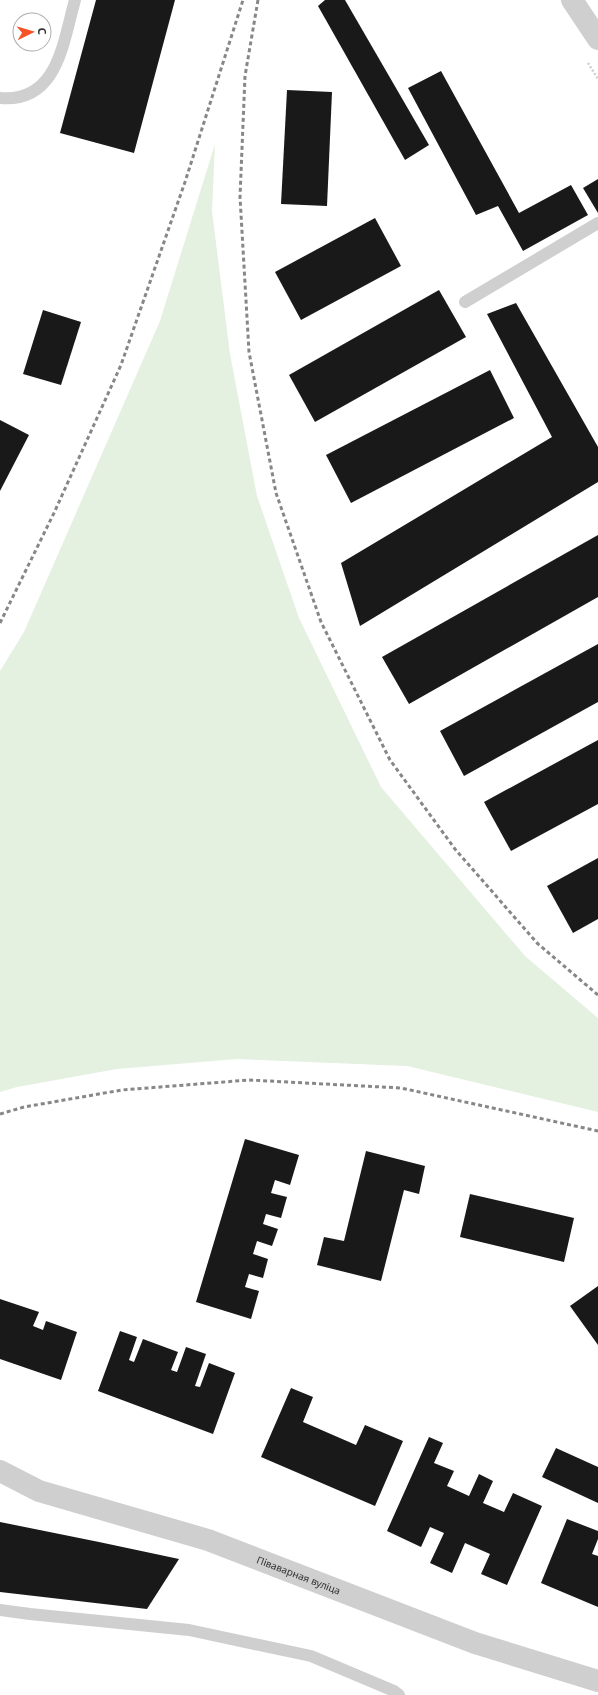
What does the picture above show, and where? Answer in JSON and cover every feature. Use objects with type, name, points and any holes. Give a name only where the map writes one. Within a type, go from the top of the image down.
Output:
[{"type":"street","points":[[572,0],[598,39]]},
{"type":"street","name":"Піваварная вуліца","points":[[0,1471],[39,1491],[208,1540],[475,1643],[598,1681]]},
{"type":"lane","points":[[0,98],[16,98],[30,93],[43,85],[53,74],[59,60],[75,0]]},
{"type":"lane","points":[[465,302],[598,223]]},
{"type":"lane","points":[[0,1610],[189,1630],[311,1656],[394,1691],[399,1695]]},
{"type":"green space","points":[[215,144],[212,211],[230,354],[257,496],[299,618],[381,787],[525,956],[598,1018],[598,1112],[407,1066],[237,1059],[117,1069],[17,1087],[0,1092],[0,671],[24,632],[160,321]]},
{"type":"building","points":[[96,0],[175,0],[134,153],[60,133]]},
{"type":"building","points":[[325,0],[345,0],[429,145],[405,160],[318,6]]},
{"type":"building","points":[[441,71],[519,213],[571,185],[588,215],[523,251],[498,206],[476,215],[408,88]]},
{"type":"building","points":[[287,90],[332,92],[327,206],[281,204]]},
{"type":"building","points":[[598,179],[598,213],[583,188]]},
{"type":"building","points":[[375,218],[401,266],[301,320],[275,272]]},
{"type":"building","points":[[439,290],[466,337],[315,422],[289,375]]},
{"type":"building","points":[[516,303],[598,447],[598,482],[360,626],[341,563],[552,437],[487,314]]},
{"type":"building","points":[[43,310],[81,322],[61,385],[23,374]]},
{"type":"building","points":[[490,370],[514,418],[351,503],[326,455]]},
{"type":"building","points":[[0,420],[29,435],[0,491]]},
{"type":"building","points":[[598,535],[598,597],[409,704],[382,657]]},
{"type":"building","points":[[598,644],[598,702],[464,776],[440,731]]},
{"type":"building","points":[[598,740],[598,804],[511,851],[484,802]]},
{"type":"building","points":[[598,858],[598,919],[573,933],[547,886]]},
{"type":"building","points":[[245,1139],[299,1155],[290,1185],[275,1180],[271,1193],[287,1197],[281,1218],[266,1214],[263,1224],[278,1229],[272,1246],[257,1241],[253,1254],[268,1259],[263,1278],[249,1274],[245,1287],[259,1291],[251,1319],[196,1302]]},
{"type":"building","points":[[366,1151],[425,1166],[419,1194],[404,1190],[381,1281],[317,1265],[324,1237],[344,1241]]},
{"type":"building","points":[[470,1194],[574,1218],[564,1262],[460,1237]]},
{"type":"building","points":[[598,1286],[598,1345],[570,1306]]},
{"type":"building","points":[[0,1299],[39,1312],[33,1326],[43,1330],[46,1321],[77,1332],[61,1380],[0,1359]]},
{"type":"building","points":[[120,1331],[137,1337],[129,1360],[134,1362],[143,1339],[178,1352],[171,1370],[177,1372],[186,1347],[206,1354],[195,1386],[200,1387],[209,1363],[235,1373],[213,1434],[98,1391]]},
{"type":"building","points":[[291,1388],[313,1397],[303,1422],[356,1445],[365,1425],[403,1441],[375,1506],[261,1457]]},
{"type":"building","points":[[429,1437],[443,1443],[434,1463],[454,1471],[447,1486],[469,1496],[479,1474],[493,1481],[483,1503],[504,1512],[513,1493],[542,1506],[507,1585],[481,1574],[490,1554],[465,1543],[452,1573],[430,1563],[444,1533],[430,1527],[421,1547],[387,1531]]},
{"type":"building","points":[[556,1448],[598,1467],[598,1503],[542,1477]]},
{"type":"building","points":[[567,1519],[598,1531],[598,1539],[592,1554],[598,1556],[598,1607],[541,1583]]},
{"type":"building","points":[[0,1522],[179,1559],[147,1609],[0,1592]]},
{"type":"railway","points":[[0,623],[54,513],[121,365],[185,182],[243,0]]},
{"type":"railway","points":[[258,0],[245,76],[240,197],[249,352],[276,493],[321,622],[390,760],[455,849],[537,943],[598,995]]},
{"type":"railway","points":[[0,1114],[24,1107],[122,1090],[249,1080],[401,1088],[598,1131]]}]
